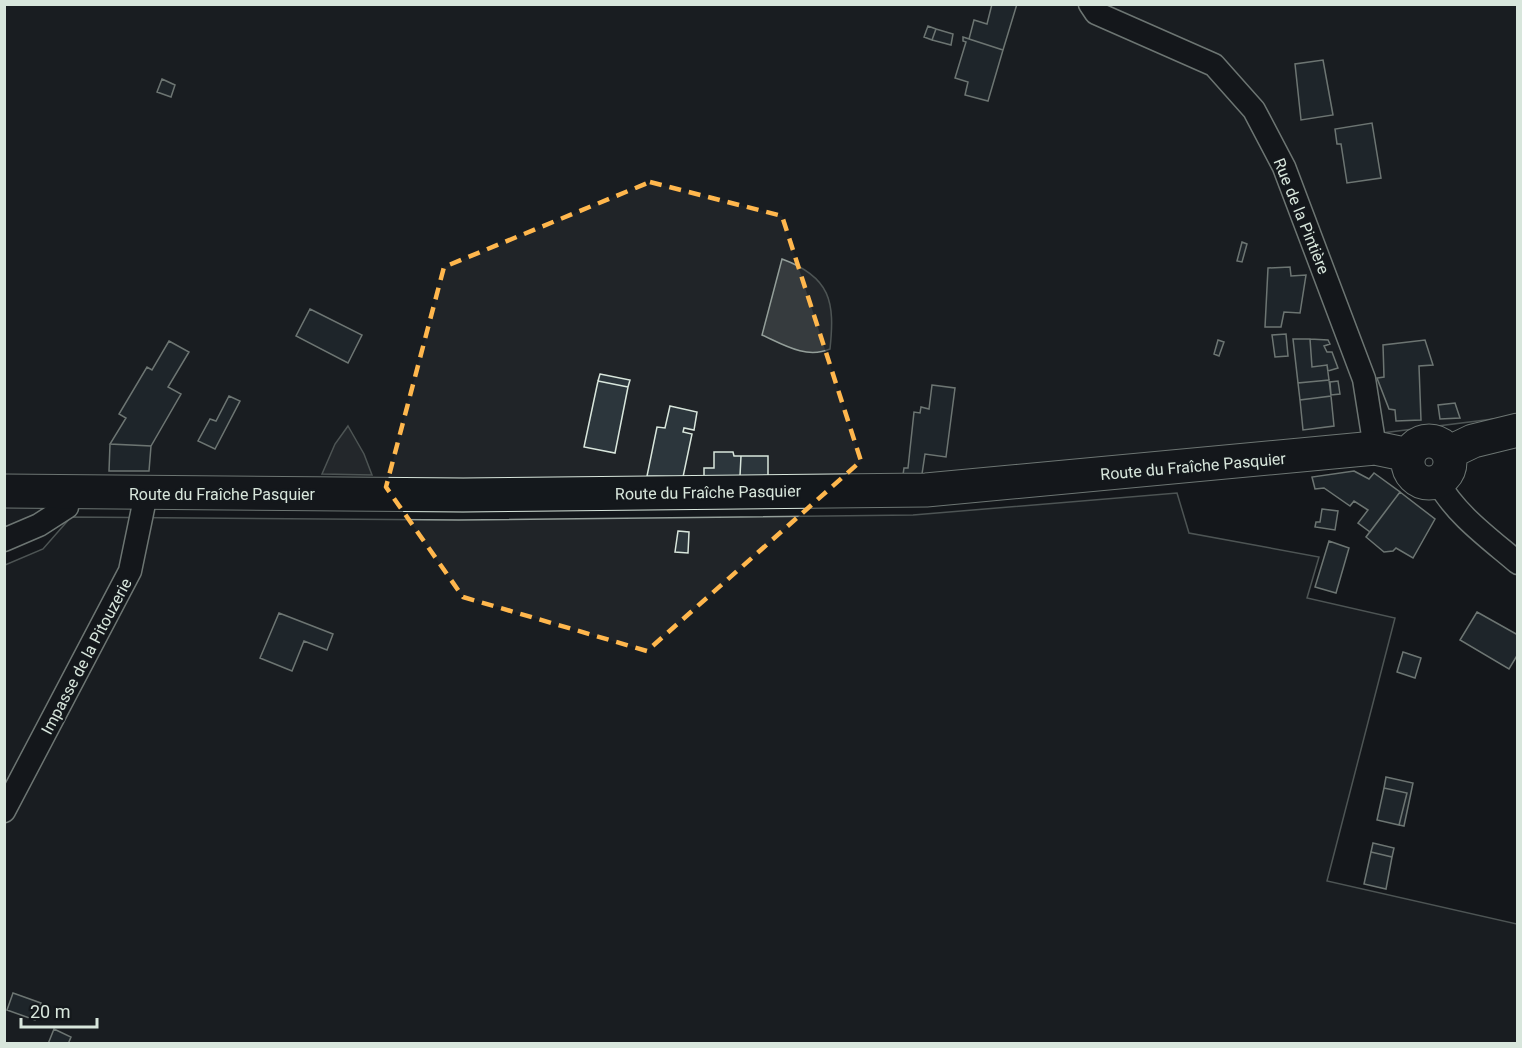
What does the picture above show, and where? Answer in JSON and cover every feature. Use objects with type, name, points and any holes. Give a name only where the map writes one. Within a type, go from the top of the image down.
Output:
[{"type":"main road","points":[[1443,467],[1482,438],[1518,430]]},
{"type":"main road","name":"Route du Fraîche Pasquier","points":[[4,491],[463,495],[926,490],[1375,448],[1409,455],[1414,447],[1423,442],[1433,441],[1442,445],[1443,467]]},
{"type":"street","name":"Rue de la Pintière","points":[[1090,4],[1096,13],[1214,65],[1254,110],[1284,167],[1364,379],[1375,448]]},
{"type":"street","points":[[1443,467],[1444,494],[1518,563]]},
{"type":"street","points":[[4,540],[39,525],[67,507],[68,493]]},
{"type":"street","name":"Impasse de la Pitouzerie","points":[[4,811],[130,571],[146,494]]},
{"type":"highlighted area","points":[[650,182],[782,216],[861,461],[647,651],[463,597],[386,487],[444,267]]},
{"type":"shaded area","points":[[4,5],[1517,5],[1517,416],[926,490],[68,493],[5,540]]},
{"type":"shaded area","points":[[782,259],[811,274],[826,293],[832,318],[830,349],[821,352],[804,352],[762,335]]},
{"type":"shaded area","points":[[348,426],[364,454],[372,475],[322,474],[335,444]]},
{"type":"shaded area","points":[[1177,493],[1189,533],[1319,557],[1307,598],[1395,618],[1327,881],[1517,924],[1517,1043],[5,1044],[5,565],[43,549],[71,517],[459,520],[913,515]]},
{"type":"building","points":[[992,4],[1017,4],[1003,50],[969,39],[974,20],[987,24]]},
{"type":"building","points":[[928,26],[936,29],[932,40],[924,37]]},
{"type":"building","points":[[936,29],[953,34],[951,45],[932,40]]},
{"type":"building","points":[[963,37],[1003,50],[988,101],[965,95],[968,82],[955,78],[966,42],[963,41]]},
{"type":"building","points":[[1323,60],[1333,115],[1301,120],[1295,64]]},
{"type":"building","points":[[162,79],[175,85],[171,97],[157,92]]},
{"type":"building","points":[[1372,123],[1381,178],[1347,183],[1341,144],[1337,144],[1335,129]]},
{"type":"building","points":[[1242,242],[1247,244],[1242,262],[1237,261]]},
{"type":"building","points":[[1290,267],[1291,276],[1306,275],[1300,313],[1284,312],[1281,327],[1265,327],[1268,268]]},
{"type":"building","points":[[310,309],[362,335],[348,363],[296,336]]},
{"type":"building","points":[[1286,334],[1288,356],[1275,357],[1272,335]]},
{"type":"building","points":[[1293,339],[1310,339],[1312,367],[1327,365],[1329,380],[1298,383]]},
{"type":"building","points":[[1310,339],[1328,340],[1330,344],[1324,346],[1327,352],[1332,352],[1338,368],[1328,371],[1327,365],[1312,367]]},
{"type":"building","points":[[1218,340],[1224,342],[1219,356],[1214,354]]},
{"type":"building","points":[[1425,340],[1433,365],[1419,366],[1421,420],[1396,421],[1395,410],[1389,409],[1377,378],[1384,377],[1383,345]]},
{"type":"building","points":[[169,341],[189,352],[168,387],[181,394],[151,446],[110,444],[126,418],[119,414],[147,367],[152,370]]},
{"type":"building","points":[[600,374],[630,380],[628,387],[598,381]]},
{"type":"building","points":[[1329,380],[1331,396],[1300,400],[1298,383]]},
{"type":"building","points":[[598,381],[628,387],[615,453],[584,447]]},
{"type":"building","points":[[1338,381],[1340,394],[1331,395],[1330,382]]},
{"type":"building","points":[[932,385],[955,388],[946,457],[925,454],[922,474],[903,475],[904,468],[908,468],[914,412],[920,413],[921,407],[929,409]]},
{"type":"building","points":[[229,396],[240,401],[215,449],[198,441],[210,419],[216,421]]},
{"type":"building","points":[[1331,396],[1334,426],[1303,430],[1300,400]]},
{"type":"building","points":[[1455,403],[1460,418],[1440,419],[1438,405]]},
{"type":"building","points":[[670,406],[697,412],[694,430],[684,428],[683,432],[692,434],[683,477],[647,476],[657,427],[665,428]]},
{"type":"building","points":[[110,444],[151,446],[149,471],[109,471]]},
{"type":"building","points":[[714,452],[733,452],[734,456],[741,456],[740,476],[704,477],[704,468],[714,468]]},
{"type":"building","points":[[741,456],[768,456],[768,476],[740,476]]},
{"type":"building","points":[[1354,471],[1369,479],[1374,473],[1400,492],[1370,532],[1358,523],[1368,510],[1354,501],[1350,506],[1324,488],[1315,489],[1312,477]]},
{"type":"building","points":[[1400,492],[1435,519],[1413,558],[1396,548],[1393,551],[1384,552],[1366,537]]},
{"type":"building","points":[[1322,509],[1338,511],[1335,530],[1315,527],[1316,522],[1320,522]]},
{"type":"building","points":[[678,531],[689,532],[688,553],[675,552]]},
{"type":"building","points":[[1329,541],[1349,548],[1336,593],[1315,587]]},
{"type":"building","points":[[1477,612],[1518,635],[1518,654],[1509,669],[1460,640]]},
{"type":"building","points":[[279,613],[333,634],[327,650],[304,641],[292,671],[260,658]]},
{"type":"building","points":[[1403,652],[1421,658],[1415,678],[1397,672]]},
{"type":"building","points":[[1386,777],[1413,783],[1404,826],[1399,825],[1407,793],[1384,788]]},
{"type":"building","points":[[1384,788],[1407,793],[1399,825],[1377,820]]},
{"type":"building","points":[[1373,843],[1394,848],[1392,857],[1371,852]]},
{"type":"building","points":[[1371,852],[1392,857],[1386,889],[1364,884]]},
{"type":"building","points":[[13,993],[41,1003],[35,1020],[7,1010]]},
{"type":"building","points":[[54,1029],[71,1037],[68,1044],[48,1044]]}]
